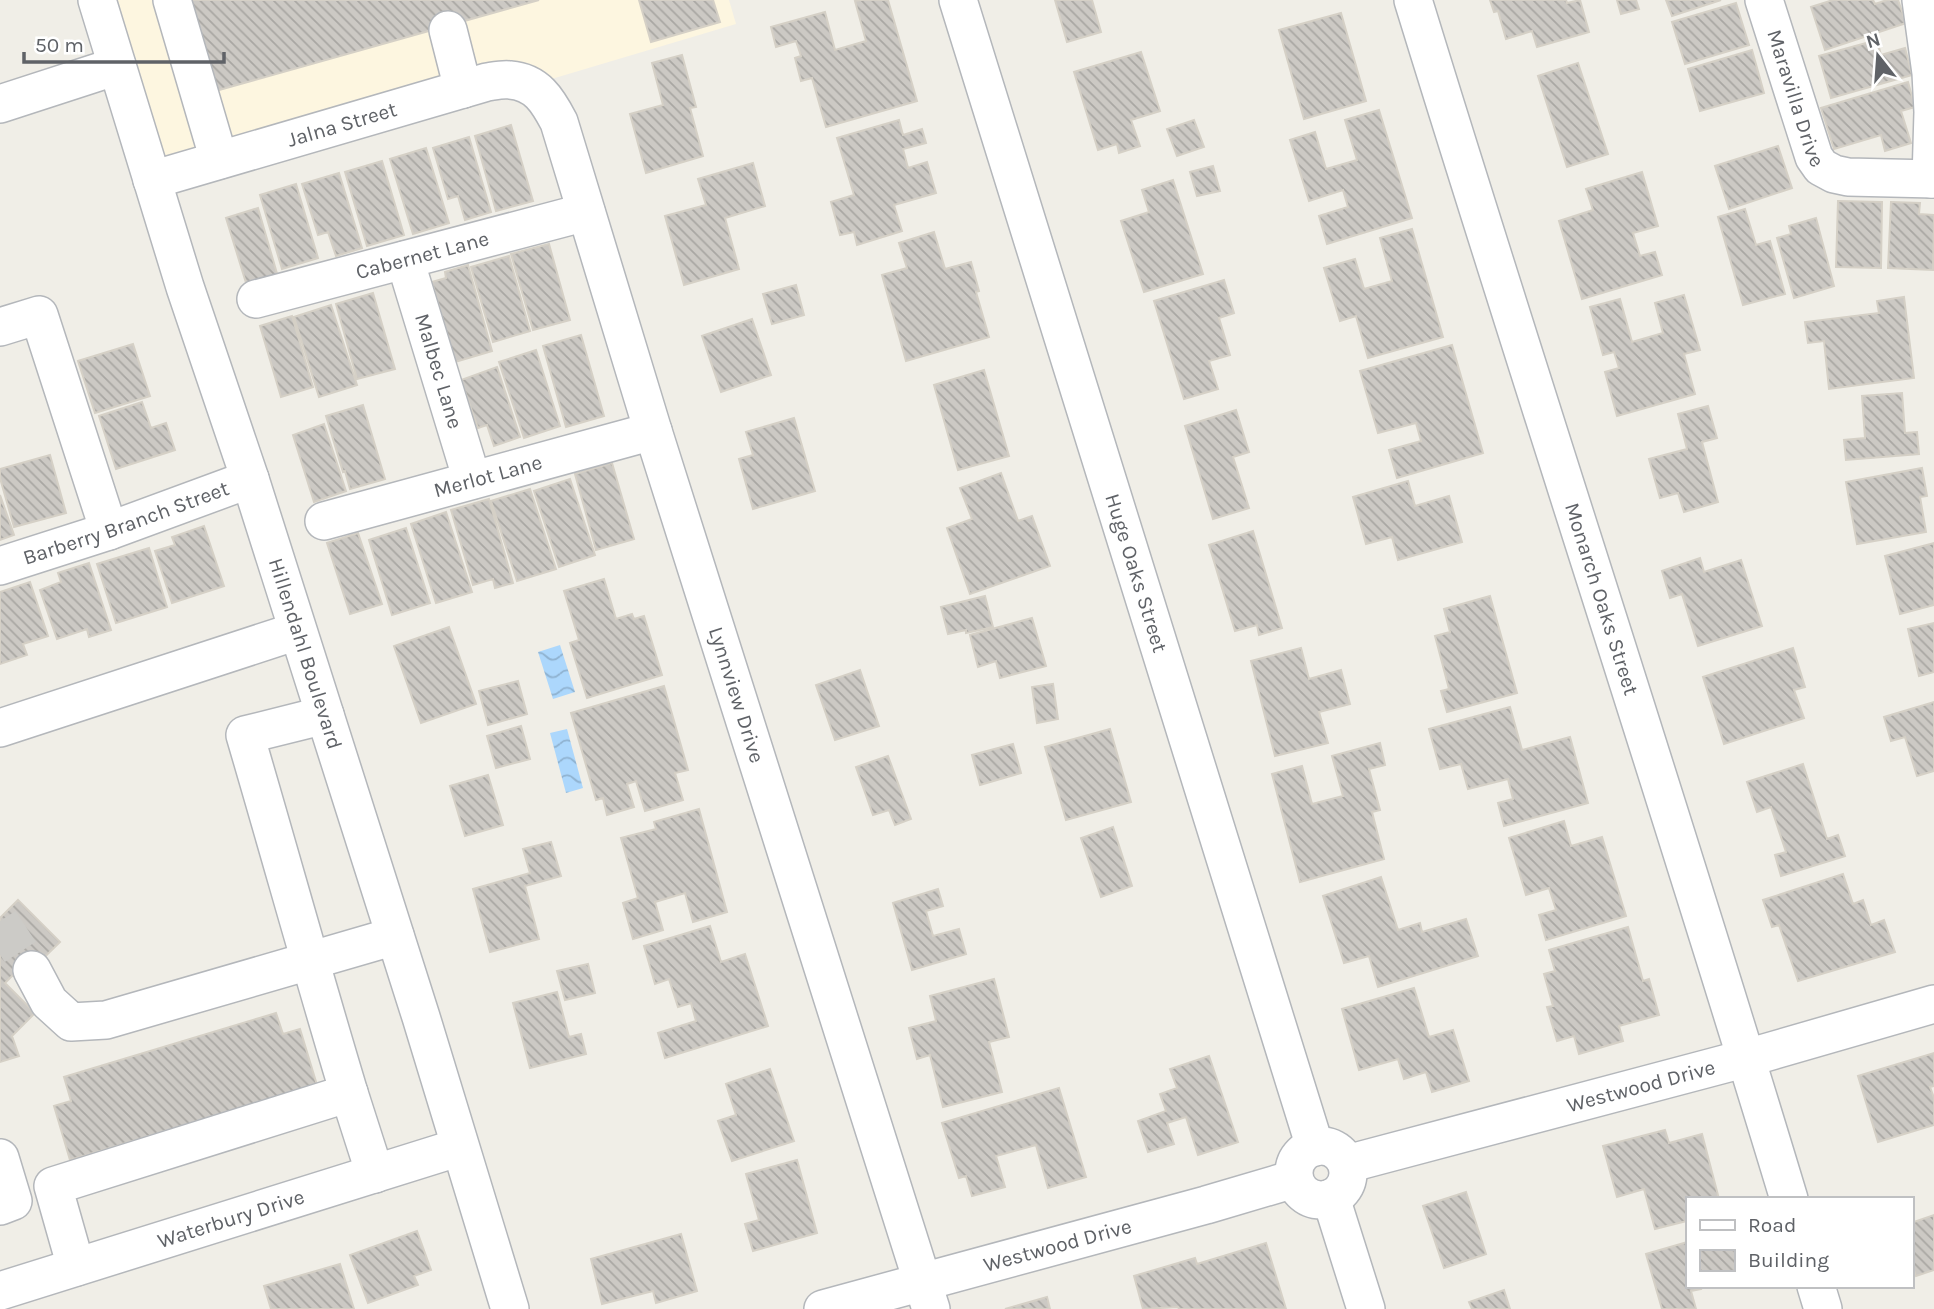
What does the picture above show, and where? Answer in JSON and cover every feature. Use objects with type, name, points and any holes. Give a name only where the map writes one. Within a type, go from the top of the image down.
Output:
[{"type":"street","name":"Hillendahl Boulevard","points":[[97,0],[185,287],[250,479],[395,936],[510,1309]]},
{"type":"street","points":[[172,0],[219,160]]},
{"type":"street","name":"Huge Oaks Street","points":[[958,0],[1331,1156]]},
{"type":"street","name":"Monarch Oaks Street","points":[[1413,0],[1788,1197]]},
{"type":"street","name":"Maravilla Drive","points":[[1764,0],[1814,157],[1821,167],[1848,177],[1933,179]]},
{"type":"street","points":[[1921,0],[1932,99],[1933,179]]},
{"type":"street","points":[[448,30],[463,89]]},
{"type":"street","points":[[0,104],[117,65]]},
{"type":"street","name":"Jalna Street","points":[[152,180],[487,82],[511,80],[533,87]]},
{"type":"street","name":"Lynnview Drive","points":[[533,87],[549,101],[559,122],[653,431],[927,1295]]},
{"type":"street","name":"Cabernet Lane","points":[[256,299],[586,212]]},
{"type":"street","name":"Malbec Lane","points":[[405,260],[472,480]]},
{"type":"street","points":[[0,327],[39,315],[109,531]]},
{"type":"street","name":"Merlot Lane","points":[[324,521],[653,431]]},
{"type":"street","name":"Barberry Branch Street","points":[[0,566],[109,531],[250,479]]},
{"type":"street","points":[[0,728],[298,631]]},
{"type":"street","points":[[325,715],[245,735],[308,960],[374,1174]]},
{"type":"street","points":[[32,970],[49,1002],[71,1022],[106,1020],[395,936]]},
{"type":"street","name":"Westwood Drive","points":[[1331,1156],[1746,1058],[1934,1004]]},
{"type":"street","points":[[76,1267],[52,1186],[349,1093]]},
{"type":"street","name":"Waterbury Drive","points":[[0,1291],[460,1147]]},
{"type":"street","points":[[1301,1154],[1331,1156],[1349,1178],[1346,1186],[1331,1198],[1308,1198],[1302,1194],[1294,1179],[1297,1160],[1301,1154]]},
{"type":"street","points":[[0,1158],[13,1201],[0,1206]]},
{"type":"street","name":"Westwood Drive","points":[[823,1309],[927,1295],[1193,1208],[1294,1179]]},
{"type":"street","points":[[1331,1198],[1366,1309]]},
{"type":"street","points":[[1817,1288],[1822,1309]]},
{"type":"shaded area","points":[[118,0],[729,0],[736,24],[172,192]]},
{"type":"water","points":[[560,645],[575,692],[553,699],[538,652]]},
{"type":"water","points":[[567,729],[583,788],[566,793],[550,733]]},
{"type":"building","points":[[186,0],[539,0],[212,92]]},
{"type":"building","points":[[639,0],[713,0],[720,22],[651,42]]},
{"type":"building","points":[[888,0],[917,101],[826,127],[812,78],[801,81],[795,58],[801,56],[796,41],[776,47],[771,27],[825,12],[835,50],[866,41],[855,1]]},
{"type":"building","points":[[1055,0],[1092,0],[1101,32],[1067,42]]},
{"type":"building","points":[[1490,0],[1566,0],[1567,3],[1580,0],[1589,32],[1537,47],[1532,31],[1506,39],[1498,11],[1494,12]]},
{"type":"building","points":[[1617,0],[1636,0],[1639,9],[1621,14]]},
{"type":"building","points":[[1666,0],[1721,0],[1672,16]]},
{"type":"building","points":[[1833,0],[1873,0],[1875,4],[1898,0],[1906,23],[1825,50],[1811,7]]},
{"type":"building","points":[[1736,3],[1749,45],[1685,64],[1672,22]]},
{"type":"building","points":[[1341,13],[1366,101],[1304,119],[1279,30]]},
{"type":"building","points":[[1877,40],[1881,55],[1905,48],[1912,75],[1831,98],[1819,56]]},
{"type":"building","points":[[1752,50],[1764,93],[1700,111],[1688,69]]},
{"type":"building","points":[[1141,52],[1160,111],[1131,120],[1140,146],[1119,153],[1117,144],[1098,150],[1074,72]]},
{"type":"building","points":[[682,55],[696,107],[690,108],[703,156],[646,173],[630,114],[663,105],[652,63]]},
{"type":"building","points":[[1578,63],[1608,154],[1567,167],[1538,76]]},
{"type":"building","points":[[1908,82],[1915,107],[1901,111],[1911,143],[1885,151],[1881,135],[1834,149],[1821,108]]},
{"type":"building","points":[[1379,110],[1412,218],[1327,244],[1319,216],[1348,207],[1343,190],[1309,201],[1290,140],[1315,132],[1326,169],[1357,160],[1345,120]]},
{"type":"building","points":[[899,120],[903,135],[922,129],[926,143],[903,149],[908,168],[927,162],[936,193],[894,205],[902,231],[857,245],[854,232],[840,235],[831,202],[854,195],[837,138]]},
{"type":"building","points":[[1194,120],[1204,147],[1177,156],[1167,129]]},
{"type":"building","points":[[511,125],[533,201],[496,211],[475,136]]},
{"type":"building","points":[[469,137],[491,212],[465,220],[458,196],[448,199],[433,148]]},
{"type":"building","points":[[1778,146],[1792,188],[1729,209],[1715,166]]},
{"type":"building","points":[[426,148],[449,223],[413,234],[390,159]]},
{"type":"building","points":[[382,161],[404,235],[367,246],[345,172]]},
{"type":"building","points":[[753,163],[765,206],[725,218],[739,269],[684,285],[665,216],[706,205],[698,179]]},
{"type":"building","points":[[1213,166],[1220,191],[1197,196],[1190,172]]},
{"type":"building","points":[[1642,172],[1658,226],[1633,233],[1640,256],[1655,252],[1662,275],[1582,299],[1559,221],[1593,210],[1586,189]]},
{"type":"building","points":[[339,173],[362,248],[336,256],[328,232],[318,235],[302,184]]},
{"type":"building","points":[[1173,180],[1203,274],[1144,292],[1121,221],[1149,212],[1142,190]]},
{"type":"building","points":[[296,184],[318,258],[282,269],[260,195]]},
{"type":"building","points":[[1838,201],[1882,202],[1881,268],[1836,267]]},
{"type":"building","points":[[1891,202],[1920,203],[1919,214],[1934,215],[1933,270],[1888,268]]},
{"type":"building","points":[[258,208],[278,277],[247,286],[226,218]]},
{"type":"building","points":[[1745,209],[1756,245],[1770,241],[1785,294],[1743,305],[1718,217]]},
{"type":"building","points":[[1816,218],[1834,286],[1794,298],[1777,238],[1791,234],[1789,226]]},
{"type":"building","points":[[1412,229],[1443,337],[1368,358],[1356,316],[1340,321],[1324,268],[1355,259],[1364,289],[1392,281],[1380,238]]},
{"type":"building","points":[[934,232],[945,269],[971,262],[979,291],[976,292],[989,337],[906,361],[882,275],[907,268],[899,243]]},
{"type":"building","points":[[549,244],[570,320],[533,330],[511,254]]},
{"type":"building","points":[[509,256],[530,331],[493,342],[471,267]]},
{"type":"building","points":[[468,265],[492,351],[455,362],[432,282],[446,278],[445,272]]},
{"type":"building","points":[[1224,280],[1234,313],[1219,318],[1230,355],[1209,361],[1218,389],[1184,399],[1154,301]]},
{"type":"building","points":[[796,285],[804,315],[772,324],[763,294]]},
{"type":"building","points":[[373,293],[395,369],[357,379],[336,304]]},
{"type":"building","points":[[1684,295],[1700,350],[1684,354],[1695,394],[1617,416],[1605,372],[1619,368],[1614,352],[1603,355],[1590,307],[1620,299],[1632,342],[1663,333],[1655,303]]},
{"type":"building","points":[[1904,297],[1914,378],[1829,389],[1824,341],[1808,343],[1805,322],[1879,313],[1877,301]]},
{"type":"building","points":[[331,305],[357,385],[319,397],[294,317]]},
{"type":"building","points":[[292,316],[313,387],[281,397],[260,326]]},
{"type":"building","points":[[752,319],[771,375],[721,392],[702,336]]},
{"type":"building","points":[[581,335],[604,416],[566,427],[543,346]]},
{"type":"building","points":[[133,344],[150,396],[95,413],[78,361]]},
{"type":"building","points":[[1452,345],[1483,453],[1397,478],[1389,450],[1421,441],[1416,423],[1378,433],[1360,371]]},
{"type":"building","points":[[536,350],[560,426],[524,438],[499,362]]},
{"type":"building","points":[[497,367],[520,437],[494,446],[487,425],[478,428],[461,380]]},
{"type":"building","points":[[984,370],[1009,456],[958,470],[934,385]]},
{"type":"building","points":[[1902,393],[1905,433],[1917,432],[1919,454],[1846,460],[1844,440],[1865,438],[1862,396]]},
{"type":"building","points":[[142,402],[151,428],[166,423],[175,450],[116,469],[99,416]]},
{"type":"building","points":[[363,405],[385,479],[350,489],[326,416]]},
{"type":"building","points":[[1708,406],[1717,438],[1702,442],[1718,502],[1684,512],[1678,493],[1660,498],[1649,459],[1687,449],[1678,414]]},
{"type":"building","points":[[1236,410],[1249,452],[1233,457],[1249,508],[1213,519],[1185,426]]},
{"type":"building","points":[[794,418],[815,491],[753,509],[739,459],[753,455],[746,432]]},
{"type":"building","points":[[324,424],[346,491],[314,502],[293,435]]},
{"type":"building","points":[[50,455],[66,513],[14,527],[0,478],[0,469]]},
{"type":"building","points":[[612,463],[634,539],[596,550],[575,474]]},
{"type":"building","points":[[1922,468],[1927,496],[1920,497],[1926,532],[1857,544],[1846,482]]},
{"type":"building","points":[[1001,473],[1018,521],[1032,516],[1050,566],[970,594],[947,528],[972,519],[960,488]]},
{"type":"building","points":[[570,479],[595,555],[559,567],[534,491]]},
{"type":"building","points":[[1408,481],[1415,506],[1449,496],[1462,542],[1398,560],[1392,537],[1366,544],[1353,497]]},
{"type":"building","points":[[530,489],[556,569],[517,581],[491,501]]},
{"type":"building","points":[[0,495],[14,535],[0,540]]},
{"type":"building","points":[[489,499],[513,583],[495,588],[493,579],[473,585],[451,510]]},
{"type":"building","points":[[446,512],[472,592],[436,603],[411,524]]},
{"type":"building","points":[[204,526],[224,586],[172,603],[155,551],[175,545],[172,537]]},
{"type":"building","points":[[406,528],[430,603],[392,615],[369,540]]},
{"type":"building","points":[[1253,531],[1282,628],[1259,635],[1257,625],[1235,631],[1209,545]]},
{"type":"building","points":[[358,533],[382,604],[350,614],[327,543]]},
{"type":"building","points":[[1934,543],[1934,605],[1900,614],[1885,556]]},
{"type":"building","points":[[149,548],[167,607],[116,623],[97,564]]},
{"type":"building","points":[[1700,558],[1704,572],[1741,560],[1762,626],[1698,646],[1682,594],[1670,598],[1662,571]]},
{"type":"building","points":[[89,563],[111,630],[89,637],[87,629],[57,639],[40,590],[61,582],[58,573]]},
{"type":"building","points":[[604,579],[616,619],[632,614],[634,619],[644,616],[662,675],[587,698],[570,643],[579,640],[564,591]]},
{"type":"building","points":[[30,582],[48,636],[23,644],[27,655],[0,664],[0,592]]},
{"type":"building","points":[[985,596],[993,627],[948,634],[941,607]]},
{"type":"building","points":[[1490,596],[1517,693],[1447,712],[1441,691],[1449,689],[1435,636],[1450,632],[1444,609]]},
{"type":"building","points":[[1032,618],[1046,666],[1000,678],[996,661],[978,667],[970,635]]},
{"type":"building","points":[[1934,623],[1934,672],[1919,676],[1908,629]]},
{"type":"building","points":[[449,627],[476,704],[421,723],[394,646]]},
{"type":"building","points":[[1301,648],[1309,679],[1341,670],[1350,704],[1319,712],[1328,743],[1275,756],[1251,661]]},
{"type":"building","points":[[1793,648],[1805,687],[1794,690],[1804,718],[1724,744],[1703,677]]},
{"type":"building","points":[[860,670],[879,726],[835,740],[816,685]]},
{"type":"building","points":[[518,681],[527,714],[488,725],[479,691]]},
{"type":"building","points":[[1053,684],[1058,719],[1037,723],[1032,687]]},
{"type":"building","points":[[664,686],[688,770],[675,773],[683,800],[645,811],[636,781],[627,784],[634,807],[607,815],[603,798],[596,800],[571,713]]},
{"type":"building","points":[[1934,702],[1934,771],[1917,776],[1905,737],[1891,741],[1884,717]]},
{"type":"building","points":[[1510,707],[1522,750],[1570,737],[1588,803],[1504,826],[1498,803],[1513,799],[1508,779],[1468,789],[1461,764],[1440,769],[1429,729]]},
{"type":"building","points":[[521,726],[530,759],[496,768],[487,736]]},
{"type":"building","points":[[1110,729],[1131,802],[1066,820],[1045,747]]},
{"type":"building","points":[[1380,743],[1385,765],[1369,769],[1380,810],[1372,812],[1384,859],[1300,882],[1272,774],[1302,766],[1312,804],[1343,796],[1332,756]]},
{"type":"building","points":[[1013,744],[1021,773],[980,785],[972,755]]},
{"type":"building","points":[[888,756],[911,819],[895,825],[889,810],[873,815],[856,767]]},
{"type":"building","points":[[1803,764],[1827,839],[1838,835],[1845,856],[1781,876],[1775,855],[1786,852],[1771,807],[1757,812],[1747,782]]},
{"type":"building","points":[[488,775],[503,825],[465,836],[450,786]]},
{"type":"building","points":[[699,809],[727,912],[693,922],[685,893],[655,902],[663,930],[633,939],[623,903],[638,898],[621,838],[656,829],[654,822]]},
{"type":"building","points":[[1564,821],[1571,846],[1602,837],[1626,916],[1546,940],[1539,915],[1556,910],[1549,888],[1526,895],[1509,838]]},
{"type":"building","points":[[1113,827],[1132,886],[1101,897],[1081,838]]},
{"type":"building","points":[[551,842],[561,876],[525,886],[539,939],[490,952],[473,889],[530,873],[523,849]]},
{"type":"building","points":[[1843,874],[1853,904],[1863,900],[1871,925],[1884,920],[1895,952],[1798,981],[1779,925],[1772,927],[1763,900]]},
{"type":"building","points":[[1381,877],[1398,930],[1420,923],[1422,932],[1466,919],[1478,956],[1378,987],[1369,956],[1344,963],[1323,896]]},
{"type":"building","points":[[938,889],[943,906],[926,911],[933,936],[959,929],[966,954],[912,970],[893,903]]},
{"type":"building","points":[[18,900],[60,942],[20,981],[13,975],[5,983],[35,1013],[12,1036],[19,1056],[0,1062],[0,918]]},
{"type":"building","points":[[710,926],[721,962],[745,954],[768,1026],[665,1058],[658,1033],[696,1021],[691,1003],[678,1007],[669,979],[655,984],[644,946]]},
{"type":"building","points":[[1628,927],[1643,981],[1649,979],[1659,1015],[1619,1026],[1623,1041],[1579,1054],[1574,1036],[1557,1041],[1547,1007],[1553,1006],[1544,974],[1555,971],[1549,950]]},
{"type":"building","points":[[588,964],[595,993],[565,1000],[557,971]]},
{"type":"building","points":[[994,979],[1009,1037],[989,1042],[1002,1092],[943,1107],[930,1055],[917,1059],[909,1028],[936,1021],[930,996]]},
{"type":"building","points":[[1414,988],[1429,1037],[1453,1030],[1469,1081],[1432,1092],[1426,1072],[1404,1079],[1398,1059],[1359,1070],[1342,1009]]},
{"type":"building","points":[[557,992],[569,1037],[581,1034],[586,1054],[530,1068],[513,1003]]},
{"type":"building","points":[[276,1013],[283,1034],[300,1029],[317,1085],[70,1160],[54,1106],[71,1101],[64,1077]]},
{"type":"building","points":[[1934,1053],[1934,1086],[1930,1087],[1934,1098],[1934,1125],[1878,1142],[1858,1076]]},
{"type":"building","points":[[1209,1056],[1238,1142],[1198,1155],[1186,1117],[1167,1123],[1174,1144],[1148,1152],[1138,1121],[1166,1111],[1160,1094],[1177,1088],[1170,1069]]},
{"type":"building","points":[[770,1069],[794,1141],[732,1161],[718,1121],[736,1115],[726,1084]]},
{"type":"building","points":[[1059,1088],[1086,1177],[1048,1188],[1036,1145],[996,1156],[1005,1187],[972,1196],[966,1176],[959,1178],[942,1123]]},
{"type":"building","points":[[1665,1130],[1669,1143],[1702,1134],[1718,1197],[1686,1197],[1686,1221],[1655,1229],[1644,1189],[1617,1197],[1603,1146]]},
{"type":"building","points":[[797,1160],[817,1233],[753,1251],[745,1224],[759,1220],[746,1174]]},
{"type":"building","points":[[1466,1192],[1486,1254],[1444,1268],[1423,1206]]},
{"type":"building","points":[[1934,1215],[1934,1270],[1916,1276],[1913,1268],[1913,1222]]},
{"type":"building","points":[[417,1231],[431,1270],[414,1276],[418,1285],[368,1303],[350,1255]]},
{"type":"building","points":[[681,1234],[697,1291],[656,1303],[653,1291],[602,1304],[591,1259]]},
{"type":"building","points":[[1686,1242],[1686,1288],[1701,1289],[1691,1291],[1696,1309],[1662,1309],[1646,1254]]},
{"type":"building","points":[[1266,1243],[1286,1309],[1143,1309],[1134,1276],[1195,1258],[1197,1264]]},
{"type":"building","points":[[340,1264],[354,1309],[271,1309],[264,1286]]},
{"type":"building","points":[[1504,1290],[1510,1309],[1472,1309],[1469,1302]]},
{"type":"building","points":[[1047,1297],[1050,1309],[1005,1309]]},
{"type":"tunnel","points":[[0,921],[32,970]]}]
